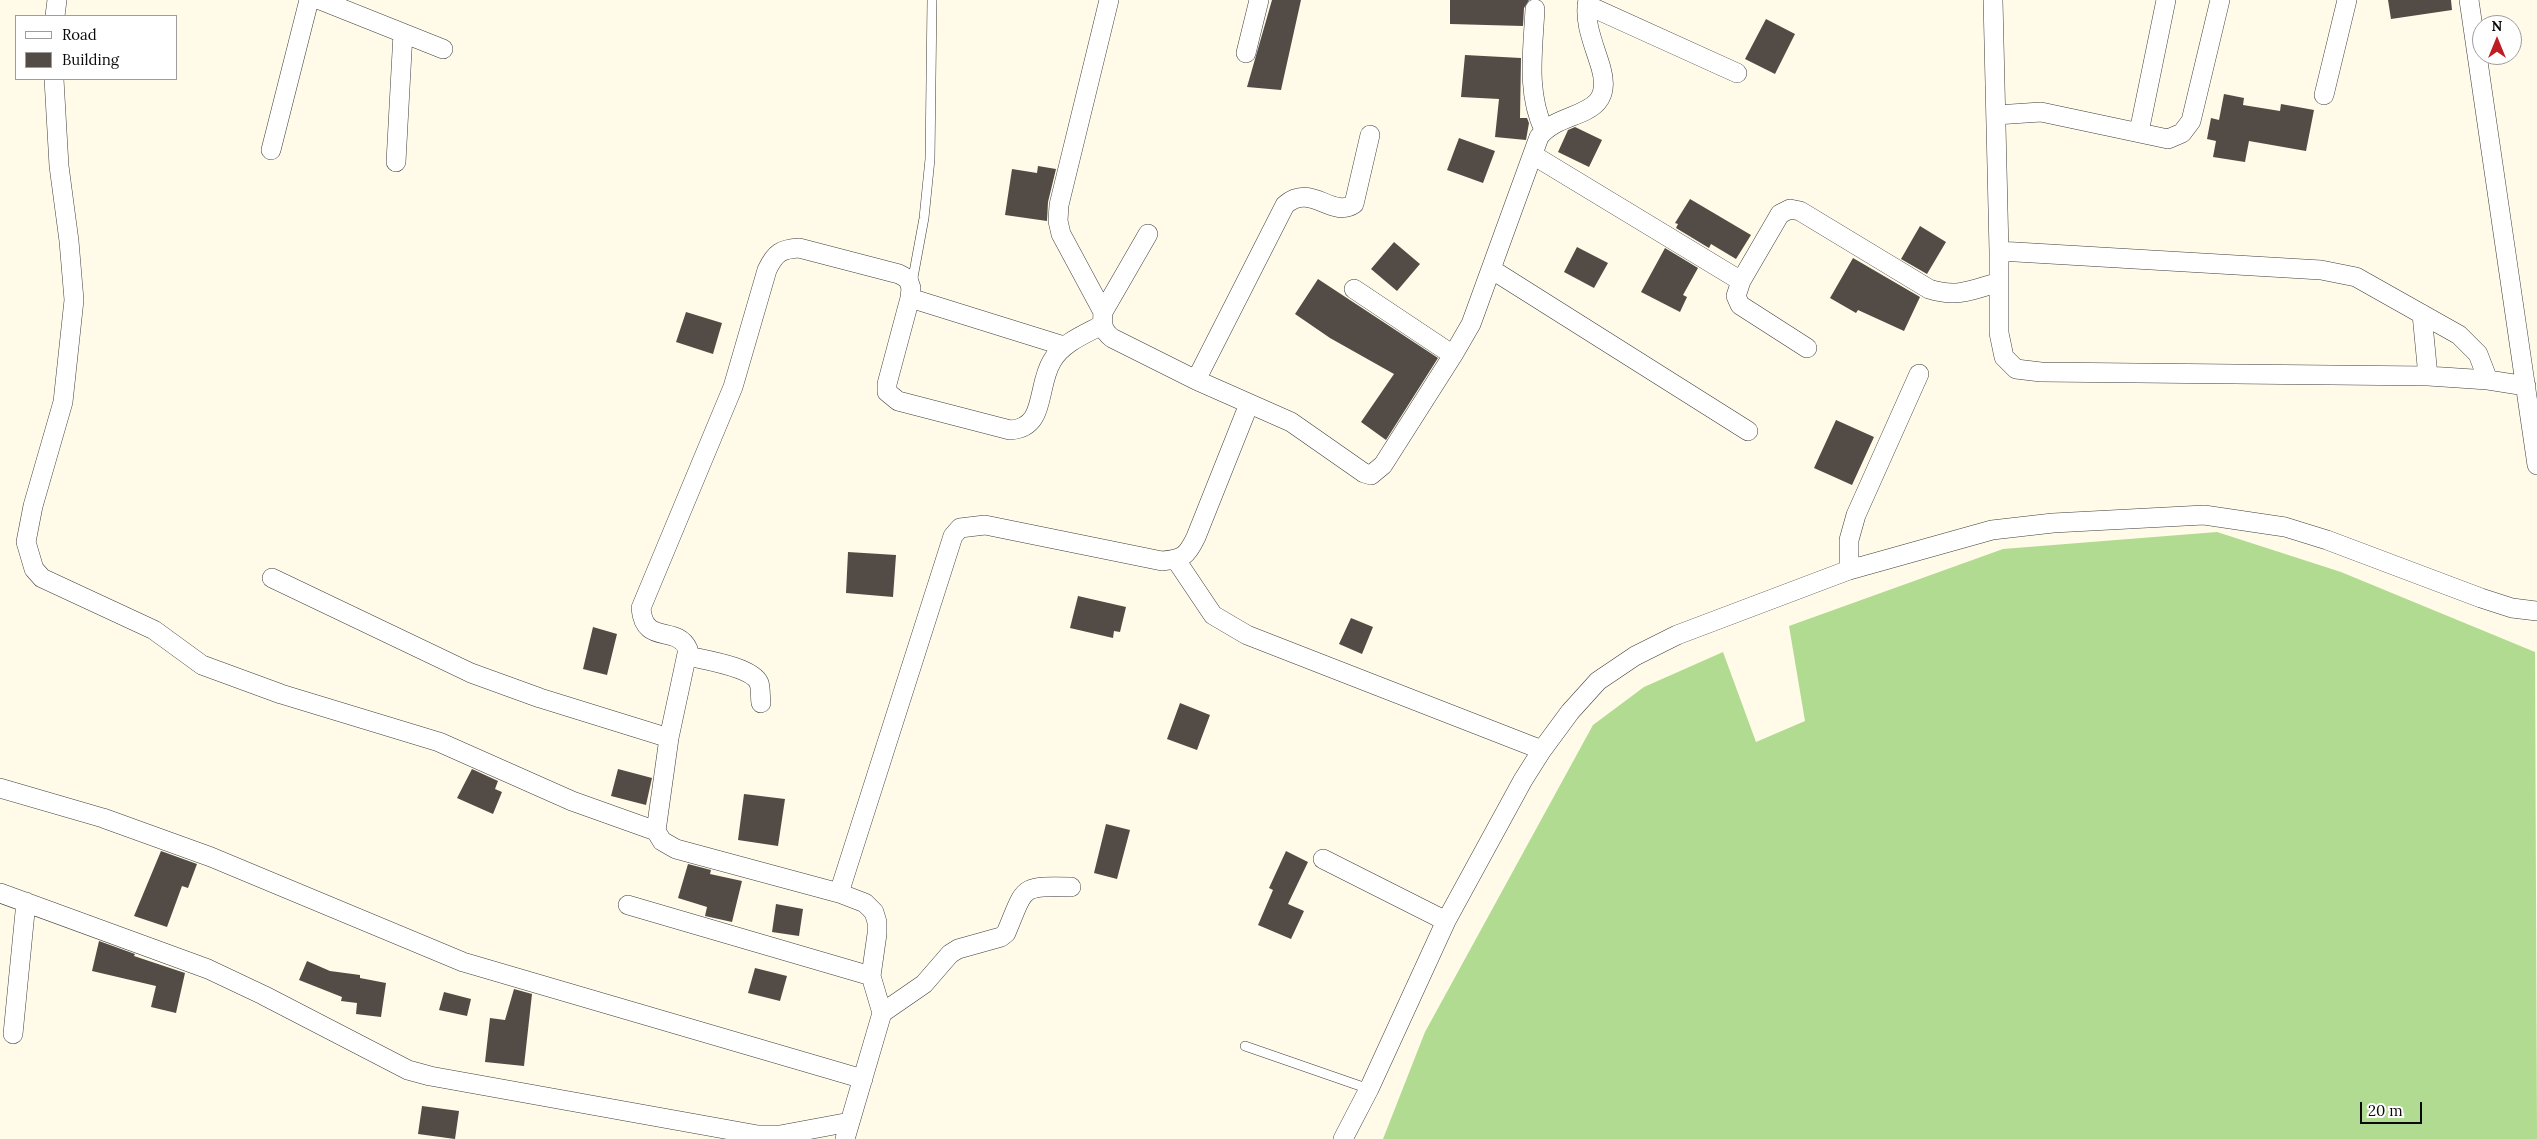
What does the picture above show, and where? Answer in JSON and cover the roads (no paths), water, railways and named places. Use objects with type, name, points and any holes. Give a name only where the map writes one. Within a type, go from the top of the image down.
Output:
[{"type":"street","points":[[55,15],[56,0]]},
{"type":"street","points":[[271,150],[310,0]]},
{"type":"street","points":[[320,0],[443,49]]},
{"type":"street","points":[[1109,0],[1059,205],[1058,221],[1061,234],[1102,318],[1105,332],[1112,338],[1196,380],[1292,422],[1364,473],[1371,475],[1383,465],[1471,324],[1544,130],[1593,107],[1601,100],[1604,91],[1604,77],[1587,17],[1587,3],[1737,74]]},
{"type":"street","points":[[1246,53],[1259,0]]},
{"type":"street","points":[[1993,0],[1999,333],[2004,357],[2016,369],[2041,372],[2428,376],[2488,380],[2526,386]]},
{"type":"street","points":[[2139,132],[2166,0]]},
{"type":"street","points":[[1996,115],[2041,112],[2168,139],[2182,134],[2191,121],[2220,0]]},
{"type":"street","points":[[2324,95],[2347,0]]},
{"type":"street","points":[[2469,0],[2537,465]]},
{"type":"street","points":[[1535,9],[1533,92],[1536,112],[1544,130]]},
{"type":"street","points":[[396,162],[403,33]]},
{"type":"street","points":[[0,893],[208,969],[264,995],[408,1070],[430,1076],[758,1135],[848,1130],[882,1013],[871,976],[877,922],[874,912],[866,903],[839,893],[676,849],[662,840],[656,831],[572,801],[439,742],[281,694],[202,665],[154,630],[42,578],[34,569],[26,542],[33,506],[63,402],[74,300],[69,241],[59,166],[54,80]]},
{"type":"street","points":[[1196,380],[1285,205],[1292,199],[1301,196],[1340,208],[1348,208],[1354,204],[1370,134]]},
{"type":"street","points":[[1533,155],[1741,281]]},
{"type":"street","points":[[1807,348],[1740,305],[1736,296],[1741,281],[1780,214],[1790,209],[1800,211],[1929,289],[1944,294],[1959,294],[1999,282]]},
{"type":"street","points":[[656,831],[669,738],[688,656],[684,642],[654,632],[646,626],[642,618],[642,608],[733,387],[767,270],[774,255],[786,249],[800,248],[899,274],[908,279],[911,293],[887,384],[887,392],[898,401],[1010,430],[1023,429],[1032,423],[1036,416],[1045,376],[1052,360],[1064,346],[1102,318],[1148,234]]},
{"type":"street","points":[[1999,251],[2321,270],[2356,276],[2458,336],[2478,354],[2488,380]]},
{"type":"street","points":[[1491,269],[1748,431]]},
{"type":"street","points":[[1354,289],[1453,355]]},
{"type":"street","points":[[911,293],[1064,346]]},
{"type":"street","points":[[2422,314],[2428,376]]},
{"type":"street","points":[[1849,570],[1849,540],[1856,515],[1919,374]]},
{"type":"street","points":[[839,893],[953,536],[960,528],[985,525],[1162,561],[1176,560],[1188,554],[1196,537],[1249,404]]},
{"type":"street","points":[[1344,1139],[1370,1089],[1446,921],[1523,780],[1542,750],[1570,712],[1598,681],[1635,656],[1677,636],[1849,570],[1992,530],[2053,523],[2204,515],[2285,527],[2327,540],[2481,598],[2512,608],[2537,611]]},
{"type":"street","points":[[1176,560],[1213,615],[1247,635],[1542,750]]},
{"type":"street","points":[[272,578],[471,674],[540,698],[669,738]]},
{"type":"street","points":[[688,656],[744,670],[754,676],[759,684],[761,703]]},
{"type":"street","points":[[0,788],[103,818],[194,850],[463,962],[863,1079]]},
{"type":"street","points":[[1323,859],[1446,921]]},
{"type":"street","points":[[882,1013],[924,984],[950,954],[958,949],[1001,937],[1006,933],[1022,895],[1028,890],[1036,887],[1071,887]]},
{"type":"street","points":[[13,1034],[26,902]]},
{"type":"street","points":[[628,905],[871,976]]},
{"type":"lane","points":[[911,293],[924,218],[930,159],[932,0]]},
{"type":"lane","points":[[1245,1046],[1370,1089]]}]
